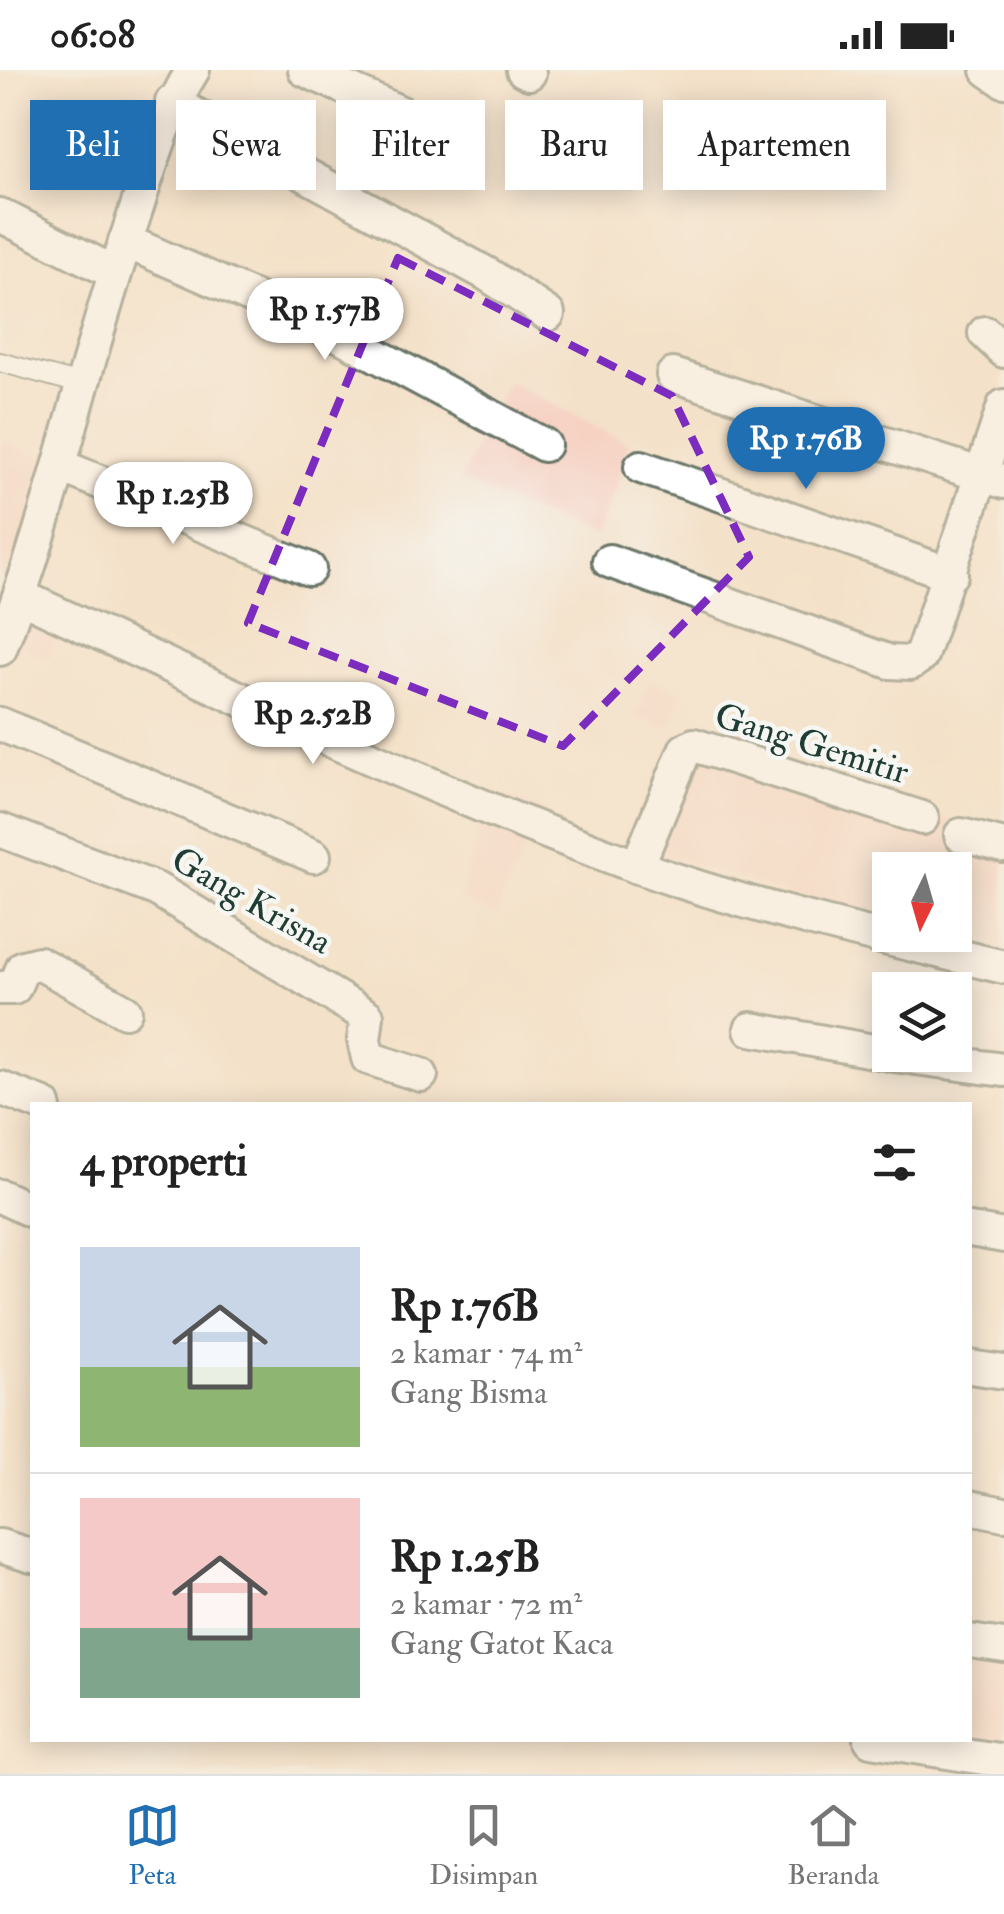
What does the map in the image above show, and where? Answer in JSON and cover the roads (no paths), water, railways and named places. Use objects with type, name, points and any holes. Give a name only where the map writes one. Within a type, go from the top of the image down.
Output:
[{"type":"street","points":[[0,648],[15,581],[61,466],[80,384],[119,256],[172,102],[193,70]]},
{"type":"street","points":[[306,70],[373,100]]},
{"type":"street","points":[[988,70],[1004,80]]},
{"type":"street","points":[[172,102],[487,274],[548,314]]},
{"type":"street","points":[[0,215],[335,333],[544,445]]},
{"type":"street","points":[[673,375],[993,478]]},
{"type":"street","points":[[608,561],[903,665],[921,656],[993,478],[1004,406]]},
{"type":"street","points":[[61,466],[310,570]]},
{"type":"street","points":[[641,467],[951,574]]},
{"type":"street","points":[[15,581],[353,751],[637,867],[760,908],[1004,967]]},
{"type":"street","points":[[0,724],[314,856]]},
{"type":"street","name":"Gang Gemitir","points":[[637,867],[685,750],[694,745],[922,818]]},
{"type":"street","name":"Gang Krisna","points":[[0,830],[114,871],[204,915],[367,1016],[364,1040],[368,1058],[421,1075]]},
{"type":"street","points":[[960,835],[1004,846]]},
{"type":"street","points":[[0,988],[14,988],[22,967],[39,963],[125,1011]]},
{"type":"street","points":[[751,1029],[872,1051]]},
{"type":"street","points":[[972,1066],[1004,1070]]},
{"type":"street","points":[[0,1088],[36,1102]]},
{"type":"street","points":[[0,1196],[30,1210]]},
{"type":"street","points":[[972,1230],[1004,1236]]},
{"type":"street","points":[[972,1367],[1004,1372]]},
{"type":"street","points":[[972,1507],[1004,1514]]},
{"type":"street","points":[[0,1546],[30,1555]]},
{"type":"street","points":[[972,1641],[1004,1646]]},
{"type":"street","points":[[883,1742],[1004,1761]]},
{"type":"lane","points":[[0,362],[80,384]]}]
